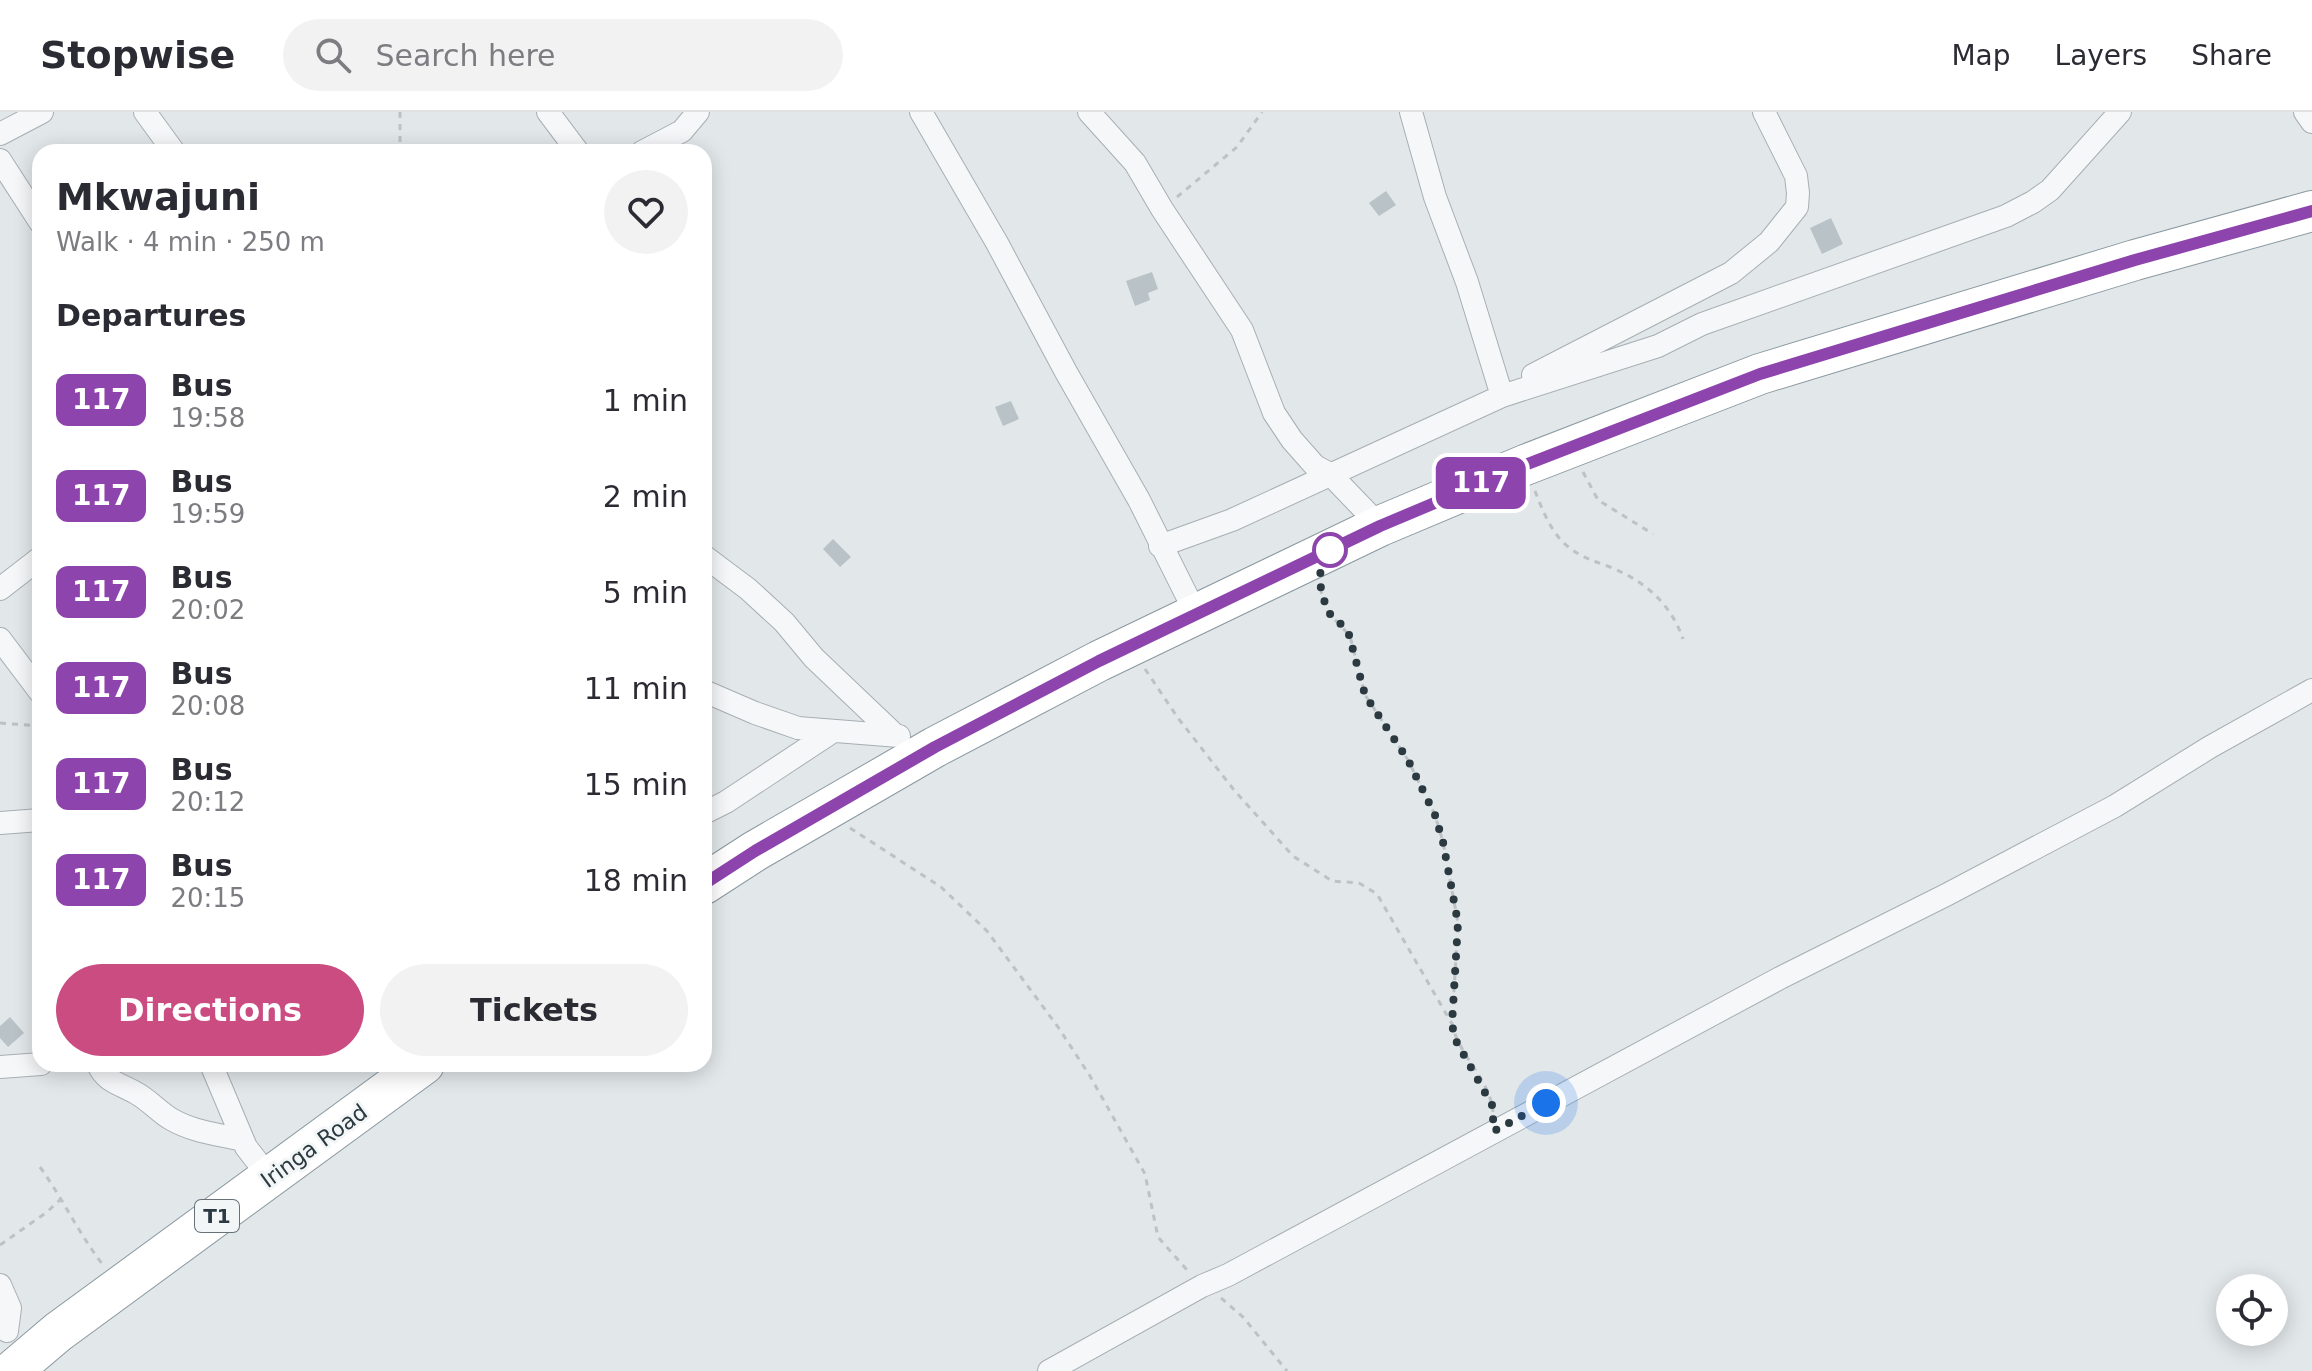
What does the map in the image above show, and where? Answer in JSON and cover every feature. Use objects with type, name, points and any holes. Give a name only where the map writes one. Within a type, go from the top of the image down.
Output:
[{"type":"highway","points":[[712,879],[935,747],[1130,646],[1380,526],[1525,465],[1760,374],[2135,260],[2312,211]]},
{"type":"highway","name":"Iringa Road","points":[[14,1345],[124,1284],[413,1072]]},
{"type":"street","points":[[0,134],[42,112]]},
{"type":"street","points":[[145,112],[168,144]]},
{"type":"street","points":[[548,112],[572,144]]},
{"type":"street","points":[[657,144],[682,131],[698,112]]},
{"type":"street","points":[[921,112],[1139,500],[1196,614]]},
{"type":"street","points":[[1089,112],[1135,163],[1242,330],[1274,413],[1292,440],[1315,466],[1330,474],[1380,526]]},
{"type":"street","points":[[1411,112],[1435,197],[1512,392]]},
{"type":"street","points":[[1512,392],[1541,369],[1731,273],[1769,242],[1797,207],[1798,193],[1796,176],[1764,112]]},
{"type":"street","points":[[1160,546],[1232,520],[1512,392],[1658,346],[1702,324],[2006,216],[2050,190],[2120,112]]},
{"type":"street","points":[[2305,112],[2312,122]]},
{"type":"street","points":[[0,160],[32,210]]},
{"type":"street","points":[[712,562],[784,622],[814,658],[895,735]]},
{"type":"street","points":[[0,589],[32,564]]},
{"type":"street","points":[[0,639],[32,681]]},
{"type":"street","points":[[1049,1371],[1202,1286],[1228,1275],[1780,978],[2101,813],[2312,690]]},
{"type":"street","points":[[712,694],[798,728],[895,735],[935,747]]},
{"type":"street","points":[[712,809],[832,732]]},
{"type":"street","points":[[0,823],[32,821]]},
{"type":"street","points":[[0,1067],[32,1065]]},
{"type":"street","points":[[101,1072],[185,1127],[243,1140]]},
{"type":"street","points":[[214,1072],[243,1140],[270,1178]]},
{"type":"street","points":[[0,1285],[10,1308],[14,1345]]},
{"type":"path","points":[[400,112],[400,144]]},
{"type":"path","points":[[1162,209],[1237,147],[1262,112]]},
{"type":"path","points":[[1574,446],[1587,484],[1598,500],[1653,534]]},
{"type":"path","points":[[1525,465],[1543,509],[1565,544],[1590,562],[1611,568],[1648,589],[1667,605],[1676,618],[1683,639]]},
{"type":"path","points":[[1321,554],[1320,584],[1327,611],[1348,631],[1365,695],[1408,760],[1435,815],[1458,923],[1452,1024],[1455,1039],[1492,1105],[1494,1131]]},
{"type":"path","points":[[1130,646],[1178,718],[1234,790],[1293,856],[1332,881],[1359,883],[1377,894],[1452,1024]]},
{"type":"path","points":[[0,723],[32,725]]},
{"type":"path","points":[[828,811],[941,887],[987,931],[1090,1076],[1145,1174],[1158,1237],[1202,1286],[1220,1296],[1243,1317],[1287,1371]]},
{"type":"path","points":[[40,1167],[62,1198],[73,1223],[90,1248],[103,1266],[124,1284]]},
{"type":"path","points":[[0,1245],[62,1198]]},
{"type":"building","points":[[1386,191],[1396,205],[1379,216],[1369,203]]},
{"type":"building","points":[[1831,218],[1843,244],[1822,254],[1810,228]]},
{"type":"building","points":[[1152,272],[1158,289],[1148,293],[1150,300],[1135,306],[1126,281]]},
{"type":"building","points":[[1011,401],[1019,419],[1003,426],[995,407]]},
{"type":"building","points":[[833,539],[851,557],[840,567],[823,549]]},
{"type":"building","points":[[10,1017],[24,1033],[8,1047],[0,1038],[0,1026]]},
{"type":"bus line","name":"117","points":[[712,879],[935,747],[1099,661],[1380,526],[1525,465],[1760,374],[2135,260],[2312,211]]},
{"type":"route","points":[[1330,550],[1321,554],[1320,584],[1327,611],[1348,631],[1365,695],[1408,760],[1435,815],[1443,842],[1458,923],[1452,1024],[1455,1039],[1484,1086],[1492,1105],[1494,1131],[1546,1103]]}]
